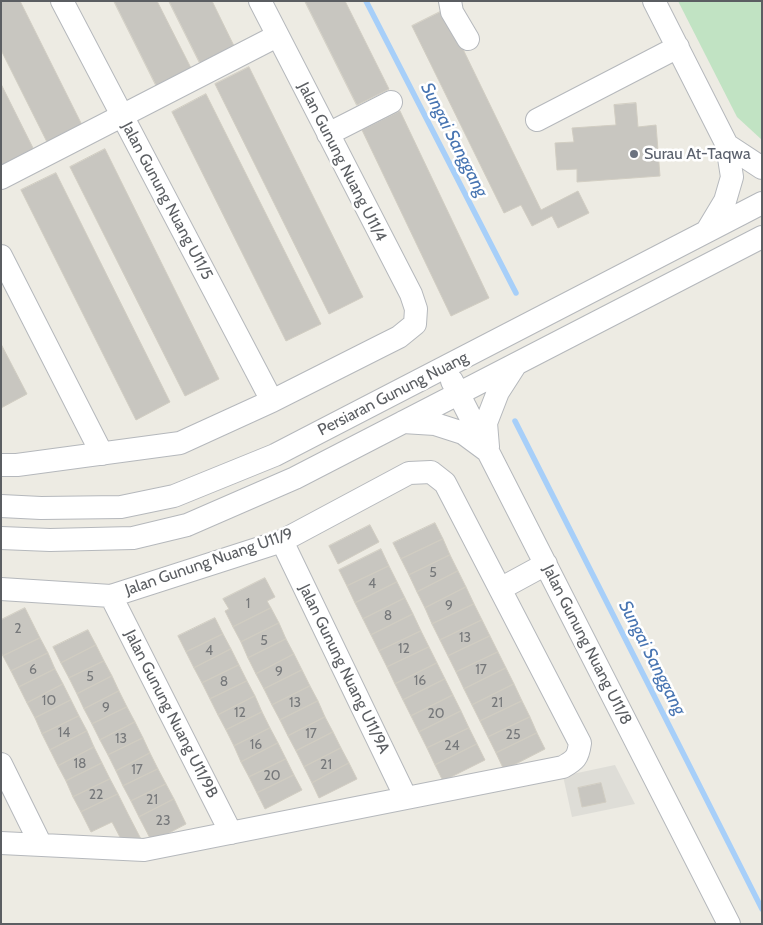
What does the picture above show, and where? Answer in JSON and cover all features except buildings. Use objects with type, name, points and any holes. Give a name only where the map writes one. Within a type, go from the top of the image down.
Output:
[{"type":"street","name":"Jalan Gunung Nuang U11/5","points":[[62,1],[272,401]]},
{"type":"street","name":"Jalan Gunung Nuang U11/4","points":[[260,1],[411,294],[416,309],[415,324],[399,337],[272,401]]},
{"type":"street","points":[[450,1],[452,12],[468,39]]},
{"type":"street","points":[[654,1],[727,145],[732,177],[726,201],[707,231]]},
{"type":"street","points":[[1,178],[277,36]]},
{"type":"street","points":[[537,120],[678,47]]},
{"type":"street","points":[[328,134],[392,102]]},
{"type":"street","points":[[727,145],[762,168]]},
{"type":"street","name":"Persiaran Gunung Nuang","points":[[1,506],[41,508],[121,507],[174,496],[275,454],[762,203]]},
{"type":"street","name":"Persiaran Gunung Nuang","points":[[1,538],[50,540],[132,538],[187,526],[294,478],[762,237]]},
{"type":"street","points":[[1,256],[102,454]]},
{"type":"street","points":[[489,452],[486,423],[498,392],[517,363]]},
{"type":"street","name":"Jalan Gunung Nuang U11/8","points":[[445,367],[729,924]]},
{"type":"street","points":[[1,465],[17,465],[180,443],[272,401]]},
{"type":"street","points":[[402,422],[435,424],[463,433],[489,452]]},
{"type":"street","name":"Jalan Gunung Nuang U11/9","points":[[1,588],[111,596],[282,541],[409,473],[431,472],[445,483],[580,743],[578,755],[572,762],[563,767],[406,798]]},
{"type":"street","name":"Jalan Gunung Nuang U11/9A","points":[[282,541],[406,798]]},
{"type":"street","points":[[500,588],[546,564]]},
{"type":"street","name":"Jalan Gunung Nuang U11/9B","points":[[111,596],[231,833]]},
{"type":"street","points":[[1,764],[41,845]]},
{"type":"street","points":[[1,843],[144,850],[406,798]]},
{"type":"shaded area","points":[[615,765],[635,804],[572,817],[563,776]]},
{"type":"green space","points":[[678,1],[762,1],[762,140],[737,117]]},
{"type":"waterway","name":"Sungai Sanggang","points":[[366,1],[516,293]]},
{"type":"waterway","name":"Sungai Sanggang","points":[[515,421],[762,909]]},
{"type":"place","name":"Surau At-Taqwa","points":[[634,154]]}]
